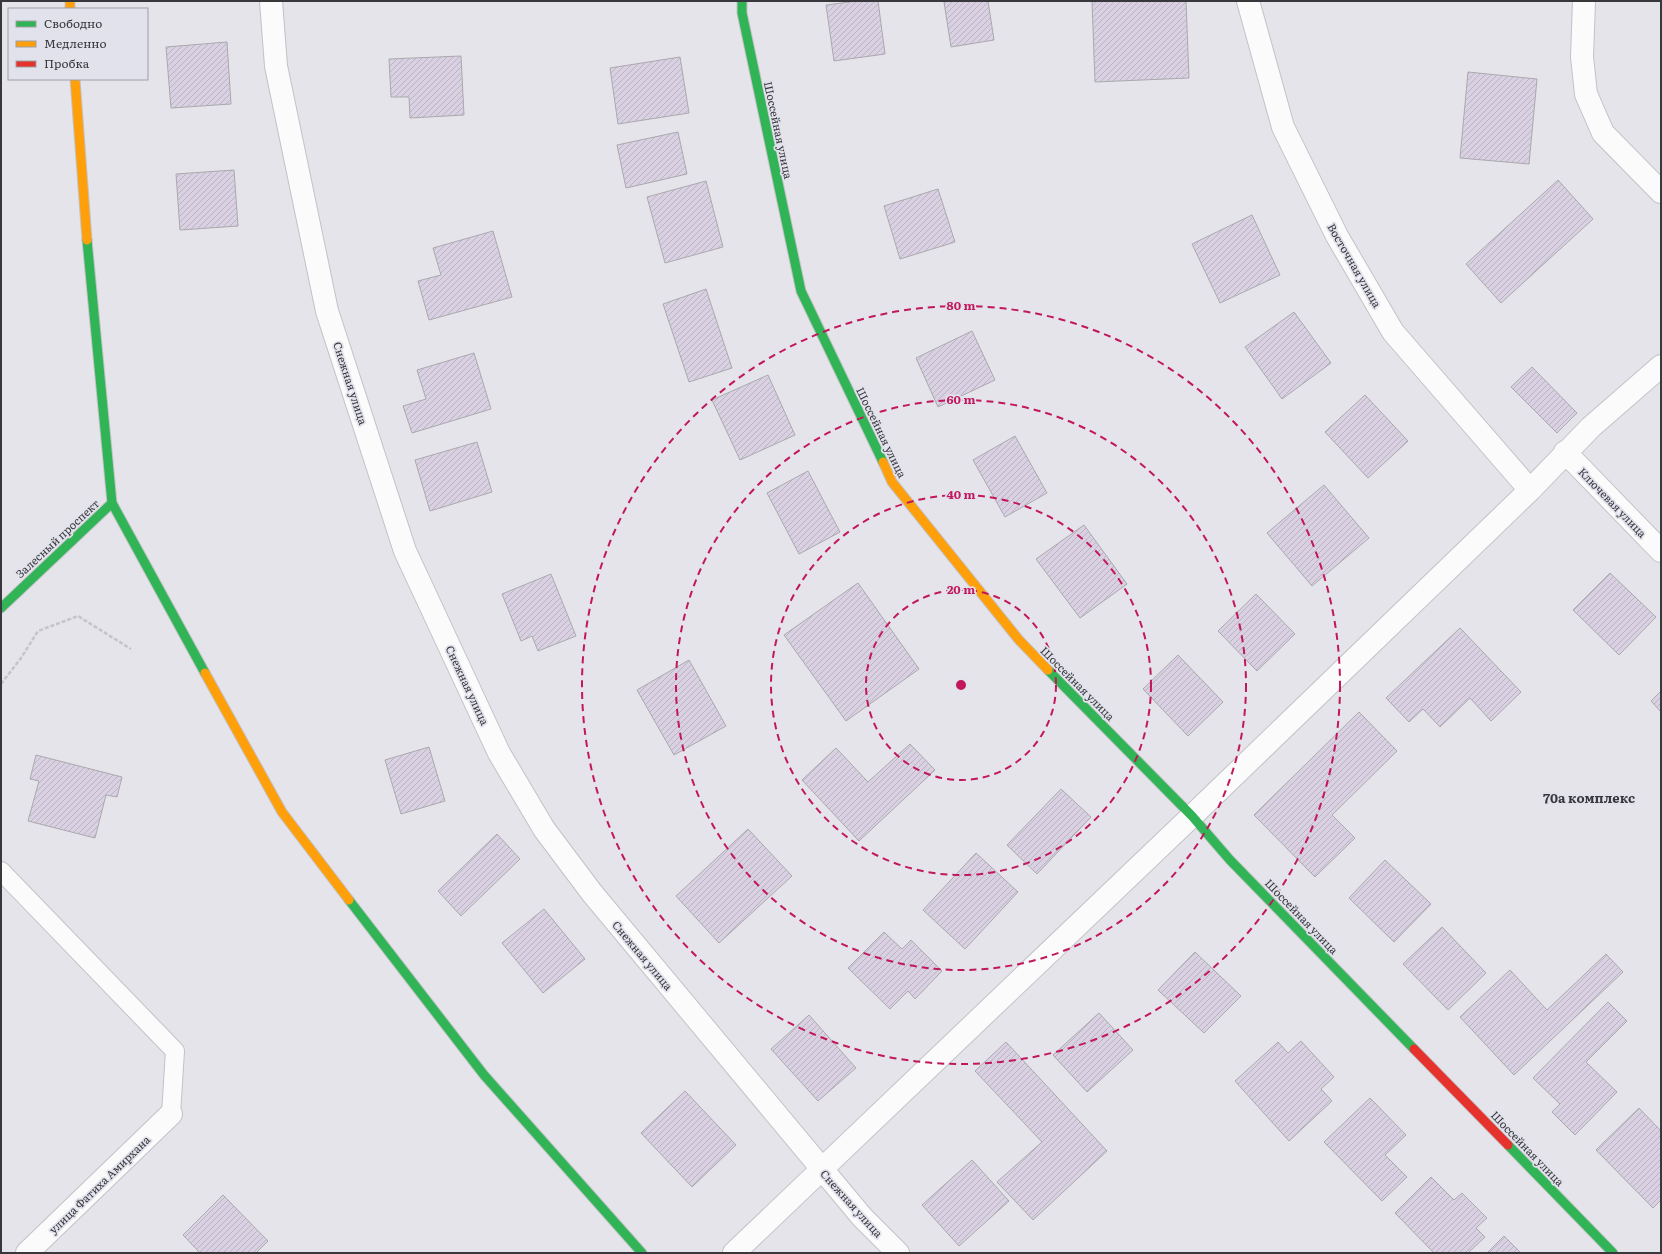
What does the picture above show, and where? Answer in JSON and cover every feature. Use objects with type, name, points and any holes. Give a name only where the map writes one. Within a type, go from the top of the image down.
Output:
[{"type":"street","name":"Снежная улица","points":[[271,1],[276,66],[327,311],[405,551],[499,753],[544,829],[592,893],[862,1217],[898,1253]]},
{"type":"street","name":"Шоссейная улица","points":[[742,1],[742,13],[801,290],[892,482],[1019,640],[1192,816],[1230,860],[1613,1253]]},
{"type":"street","name":"Восточная улица","points":[[1248,1],[1283,127],[1337,236],[1393,332],[1530,490]]},
{"type":"street","points":[[1584,1],[1582,57],[1586,94],[1603,133],[1661,192]]},
{"type":"street","points":[[75,80],[84,213],[112,503],[282,812],[484,1075],[642,1253]]},
{"type":"street","points":[[734,1253],[1192,816],[1530,490],[1591,427],[1661,366]]},
{"type":"street","name":"Ключевая улица","points":[[1566,452],[1661,551]]},
{"type":"street","name":"Залесный проспект","points":[[1,608],[112,503]]},
{"type":"street","name":"улица Фатиха Амирхана","points":[[27,1253],[171,1114]]},
{"type":"lane","points":[[1,871],[174,1051],[171,1114]]},
{"type":"path","points":[[1,684],[21,658],[38,631],[78,616],[131,648]]},
{"type":"building","points":[[857,1],[878,1],[885,54],[834,61],[826,5]]},
{"type":"building","points":[[988,1],[994,40],[951,47],[944,2]]},
{"type":"building","points":[[1092,1],[1186,1],[1189,78],[1095,82]]},
{"type":"building","points":[[227,42],[231,104],[171,108],[166,47]]},
{"type":"building","points":[[461,56],[464,115],[410,118],[409,97],[391,97],[389,59]]},
{"type":"building","points":[[680,57],[689,113],[618,124],[610,68]]},
{"type":"building","points":[[1468,72],[1537,79],[1529,164],[1460,158]]},
{"type":"building","points":[[678,132],[687,174],[626,188],[617,145]]},
{"type":"building","points":[[234,170],[238,226],[180,230],[176,174]]},
{"type":"building","points":[[1558,180],[1593,219],[1501,303],[1466,264]]},
{"type":"building","points":[[706,181],[723,247],[665,263],[647,197]]},
{"type":"building","points":[[938,189],[955,242],[900,259],[884,206]]},
{"type":"building","points":[[1252,215],[1280,275],[1220,303],[1192,244]]},
{"type":"building","points":[[493,231],[512,297],[429,320],[418,281],[441,275],[433,248]]},
{"type":"building","points":[[706,289],[732,368],[689,382],[663,304]]},
{"type":"building","points":[[1294,312],[1331,363],[1282,399],[1245,347]]},
{"type":"building","points":[[972,331],[995,380],[938,407],[916,358]]},
{"type":"building","points":[[474,353],[491,409],[412,433],[403,406],[426,399],[417,370]]},
{"type":"building","points":[[1532,367],[1577,413],[1557,433],[1511,387]]},
{"type":"building","points":[[768,375],[795,435],[740,460],[712,400]]},
{"type":"building","points":[[1365,395],[1408,441],[1368,478],[1325,432]]},
{"type":"building","points":[[1015,436],[1047,493],[1005,517],[973,460]]},
{"type":"building","points":[[477,442],[492,492],[430,511],[415,460]]},
{"type":"building","points":[[808,471],[840,532],[799,554],[767,493]]},
{"type":"building","points":[[1324,485],[1369,538],[1312,586],[1267,533]]},
{"type":"building","points":[[1084,525],[1127,584],[1080,618],[1036,559]]},
{"type":"building","points":[[1610,573],[1656,617],[1619,655],[1573,610]]},
{"type":"building","points":[[551,574],[576,636],[538,651],[532,636],[521,641],[502,594]]},
{"type":"building","points":[[858,583],[919,669],[846,721],[784,635]]},
{"type":"building","points":[[1256,594],[1295,634],[1257,671],[1218,631]]},
{"type":"building","points":[[1460,628],[1521,692],[1491,721],[1470,698],[1440,727],[1423,709],[1409,722],[1386,698]]},
{"type":"building","points":[[1178,655],[1223,702],[1188,736],[1143,689]]},
{"type":"building","points":[[689,660],[726,726],[674,755],[637,690]]},
{"type":"building","points":[[1661,691],[1661,712],[1651,701]]},
{"type":"building","points":[[1359,712],[1397,751],[1332,815],[1355,838],[1315,877],[1254,815]]},
{"type":"building","points":[[910,744],[935,770],[859,841],[802,780],[836,748],[868,782]]},
{"type":"building","points":[[429,747],[445,801],[401,814],[385,760]]},
{"type":"building","points":[[36,755],[122,777],[117,797],[106,795],[95,838],[28,821],[39,781],[30,779]]},
{"type":"building","points":[[1061,789],[1091,817],[1037,874],[1007,845]]},
{"type":"building","points":[[748,829],[792,876],[719,943],[676,896]]},
{"type":"building","points":[[497,834],[520,859],[461,916],[438,891]]},
{"type":"building","points":[[976,853],[1018,892],[965,949],[923,910]]},
{"type":"building","points":[[1385,860],[1431,904],[1394,942],[1349,898]]},
{"type":"building","points":[[544,909],[585,959],[543,993],[502,943]]},
{"type":"building","points":[[1442,927],[1486,973],[1448,1010],[1403,964]]},
{"type":"building","points":[[884,932],[902,949],[911,940],[942,971],[915,999],[908,991],[890,1009],[848,968]]},
{"type":"building","points":[[1195,952],[1241,996],[1204,1033],[1158,990]]},
{"type":"building","points":[[1606,954],[1623,972],[1514,1075],[1460,1017],[1510,970],[1547,1010]]},
{"type":"building","points":[[1608,1002],[1627,1021],[1586,1062],[1617,1092],[1575,1135],[1552,1112],[1560,1104],[1533,1078]]},
{"type":"building","points":[[1099,1013],[1133,1050],[1087,1092],[1053,1055]]},
{"type":"building","points":[[809,1015],[856,1068],[818,1101],[771,1049]]},
{"type":"building","points":[[1301,1041],[1334,1077],[1321,1089],[1332,1101],[1289,1141],[1235,1081],[1278,1042],[1288,1053]]},
{"type":"building","points":[[1006,1042],[1107,1151],[1033,1220],[997,1182],[1042,1142],[975,1071]]},
{"type":"building","points":[[685,1091],[736,1145],[692,1187],[641,1133]]},
{"type":"building","points":[[1370,1098],[1406,1135],[1385,1155],[1407,1177],[1382,1201],[1324,1142]]},
{"type":"building","points":[[1639,1108],[1661,1131],[1661,1200],[1653,1208],[1596,1150]]},
{"type":"building","points":[[972,1160],[1009,1201],[959,1246],[922,1205]]},
{"type":"building","points":[[1431,1177],[1454,1200],[1462,1193],[1487,1218],[1476,1228],[1485,1237],[1468,1253],[1434,1253],[1395,1213]]},
{"type":"building","points":[[223,1195],[268,1241],[256,1253],[200,1253],[183,1235]]},
{"type":"building","points":[[1504,1236],[1521,1253],[1487,1253]]},
{"type":"traffic: fast","points":[[742,1],[742,13],[801,291],[883,462]]},
{"type":"traffic: fast","points":[[87,240],[112,503],[205,673]]},
{"type":"traffic: fast","points":[[1,608],[112,503]]},
{"type":"traffic: fast","points":[[1048,670],[1192,816],[1230,860],[1414,1049]]},
{"type":"traffic: fast","points":[[349,900],[484,1075],[642,1253]]},
{"type":"traffic: fast","points":[[1508,1145],[1613,1253]]},
{"type":"traffic: slow","points":[[70,1],[70,8]]},
{"type":"traffic: slow","points":[[75,80],[87,240]]},
{"type":"traffic: slow","points":[[883,462],[892,482],[1019,640],[1048,670]]},
{"type":"traffic: slow","points":[[205,673],[282,812],[349,900]]},
{"type":"traffic: jam","points":[[1414,1049],[1508,1145]]},
{"type":"district","name":"70а комплекс","points":[[1589,797]]}]
